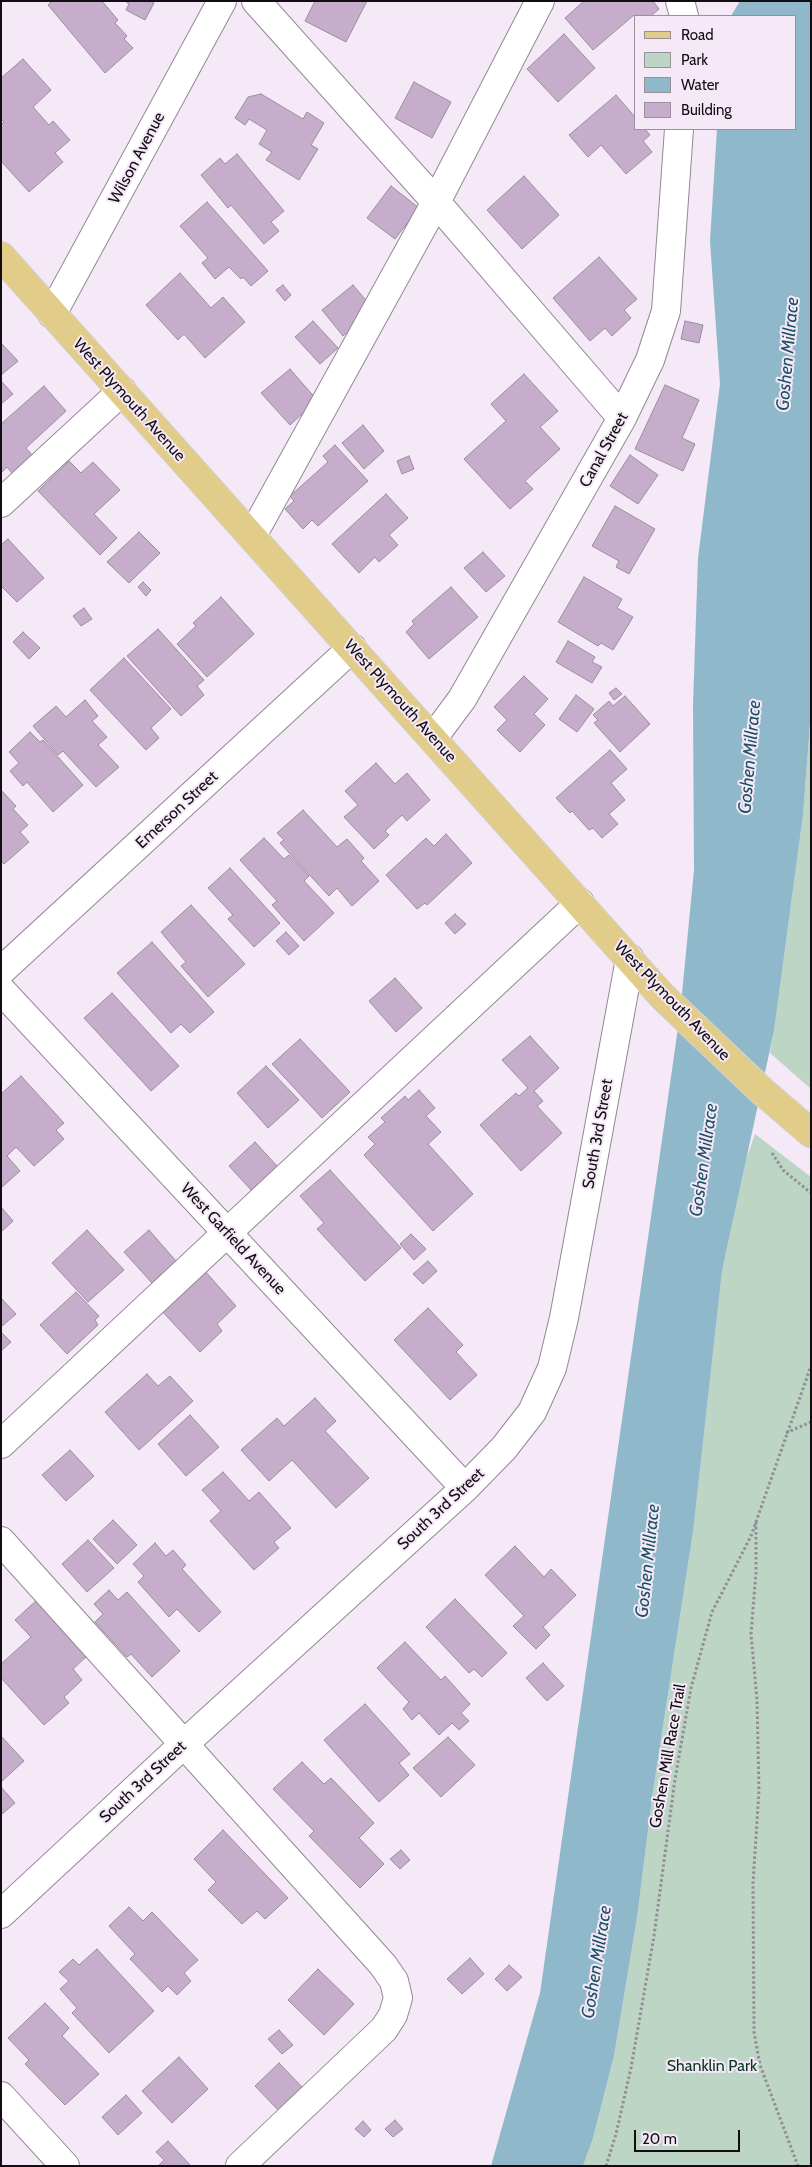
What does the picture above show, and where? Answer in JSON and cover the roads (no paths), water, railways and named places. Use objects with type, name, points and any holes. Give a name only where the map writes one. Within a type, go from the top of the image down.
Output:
[{"type":"main road","name":"West Plymouth Avenue","points":[[1,256],[663,997],[724,1057],[806,1129]]},
{"type":"street","name":"Wilson Avenue","points":[[52,314],[222,1]]},
{"type":"street","points":[[256,1],[436,202],[622,418]]},
{"type":"street","points":[[252,536],[436,202],[540,1]]},
{"type":"street","points":[[680,1],[684,15]]},
{"type":"street","name":"Canal Street","points":[[433,738],[462,699],[622,418],[650,360],[666,311],[679,130]]},
{"type":"street","points":[[1,503],[122,391]]},
{"type":"street","name":"Emerson Street","points":[[1,972],[352,648]]},
{"type":"street","points":[[1,1444],[580,903]]},
{"type":"street","name":"South 3rd Street","points":[[1,1914],[465,1488],[504,1448],[532,1412],[552,1368],[564,1318],[630,959]]},
{"type":"street","name":"West Garfield Avenue","points":[[1,990],[465,1488]]},
{"type":"street","points":[[1,1542],[384,1965],[394,1981],[398,1998],[393,2015],[384,2029],[240,2166]]},
{"type":"street","points":[[1,2096],[65,2166]]},
{"type":"water","name":"Goshen Millrace","points":[[740,1],[811,1],[811,711],[803,815],[774,1031],[722,1271],[693,1532],[653,1791],[637,1918],[614,2056],[593,2138],[583,2166],[491,2166],[540,1993],[680,1014],[694,870],[693,705],[698,558],[720,384],[710,241],[717,130],[797,130],[797,15],[732,15]]},
{"type":"park label","name":"Shanklin Park","points":[[712,2066]]}]
